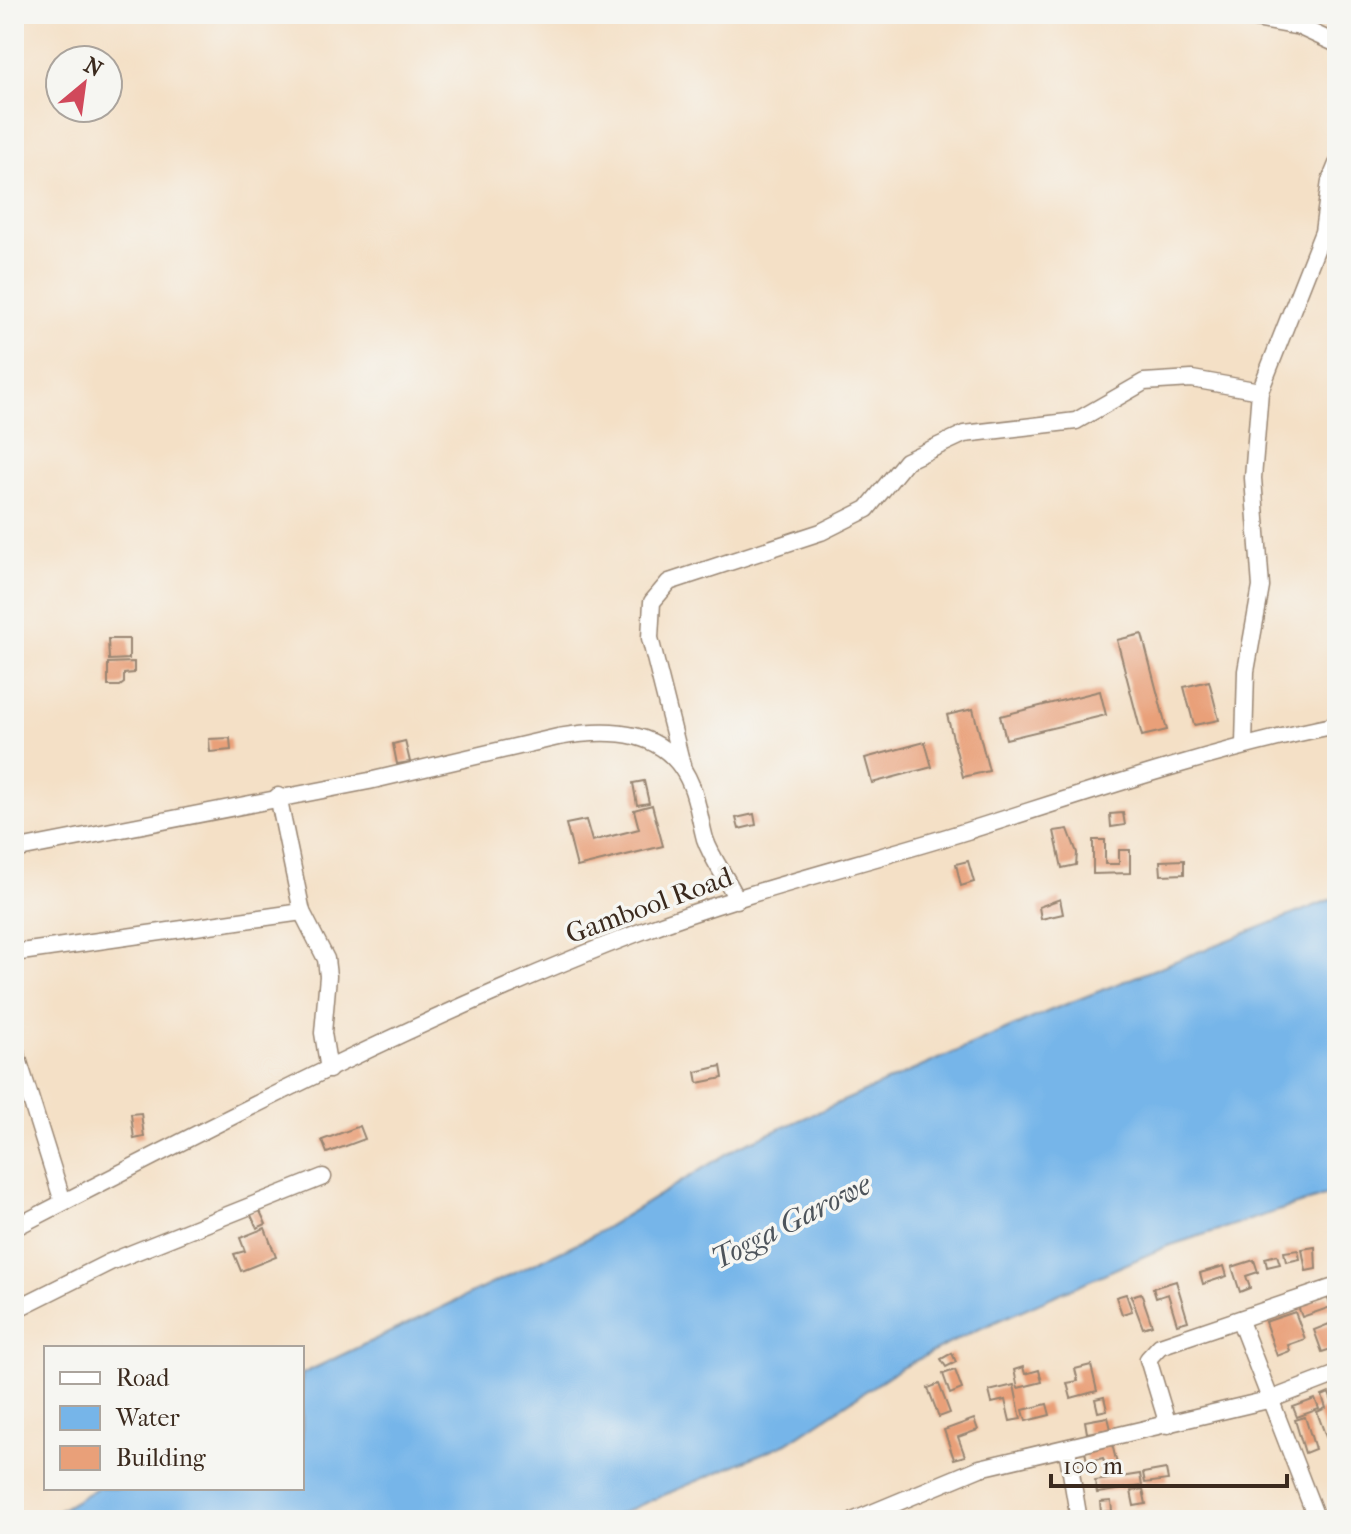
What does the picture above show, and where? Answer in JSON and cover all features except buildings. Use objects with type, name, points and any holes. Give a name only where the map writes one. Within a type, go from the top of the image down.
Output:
[{"type":"street","points":[[1228,14],[1300,27],[1337,44]]},
{"type":"street","points":[[1244,744],[1246,671],[1261,587],[1253,478],[1260,391],[1323,232],[1330,181],[1337,164]]},
{"type":"street","points":[[737,900],[706,841],[692,786],[682,765],[650,638],[652,602],[669,582],[821,532],[867,509],[906,461],[964,434],[1076,421],[1144,382],[1192,379],[1260,391]]},
{"type":"street","name":"Gambool Road","points":[[14,1228],[192,1134],[500,990],[613,943],[783,882],[946,837],[1244,744],[1337,725]]},
{"type":"street","points":[[14,850],[278,796],[369,781],[589,731],[648,738],[682,765]]},
{"type":"street","points":[[278,796],[302,912],[326,959],[327,1001],[323,1033],[329,1070]]},
{"type":"street","points":[[14,953],[302,912]]},
{"type":"street","points":[[14,1046],[63,1202]]},
{"type":"street","points":[[14,1310],[110,1262],[323,1177]]},
{"type":"street","points":[[1168,1425],[1148,1359],[1152,1351],[1337,1286]]},
{"type":"street","points":[[1240,1321],[1317,1520]]},
{"type":"street","points":[[855,1520],[951,1478],[1272,1399],[1337,1374]]},
{"type":"street","points":[[1067,1449],[1079,1520]]},
{"type":"water","name":"Togga Garowe","points":[[1337,897],[1337,1192],[1165,1247],[968,1334],[899,1369],[787,1443],[605,1520],[43,1520],[94,1490],[304,1490],[304,1373],[590,1237],[738,1147],[1049,1011]]}]
